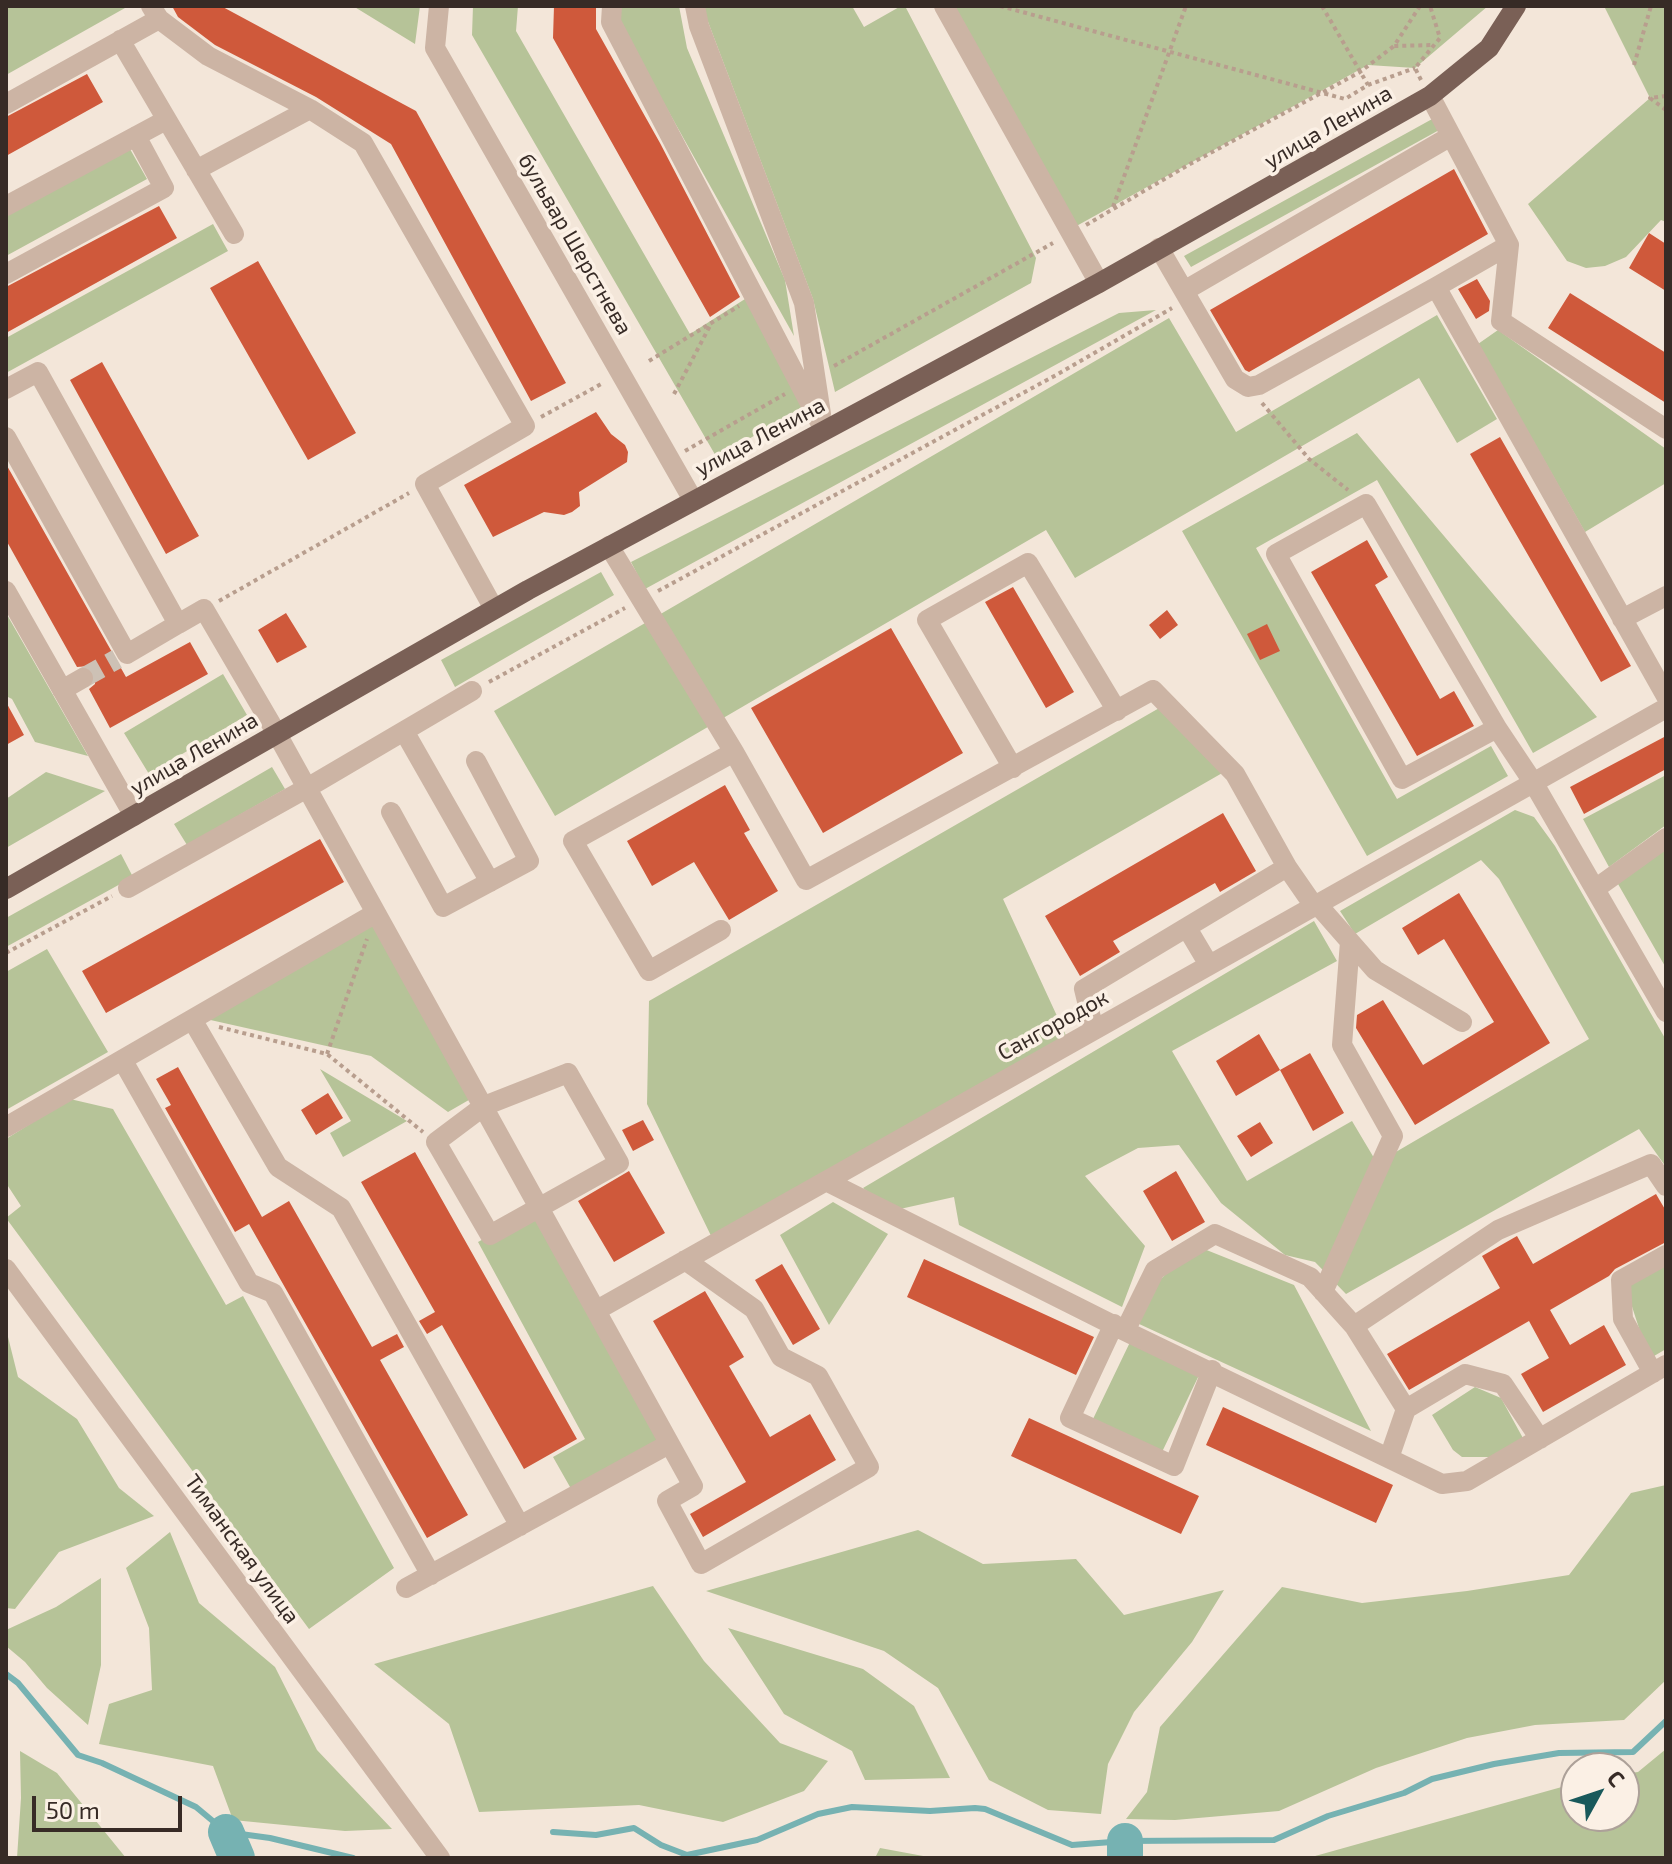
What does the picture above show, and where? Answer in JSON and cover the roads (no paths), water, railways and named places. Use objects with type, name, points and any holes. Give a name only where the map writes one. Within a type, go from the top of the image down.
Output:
[{"type":"main road","name":"улица Ленина","points":[[6,889],[494,609],[1099,283],[1430,96],[1489,48],[1516,6]]},
{"type":"street","name":"бульвар Шерстнева","points":[[439,6],[435,48],[693,500]]},
{"type":"street","points":[[612,6],[611,22],[754,297],[808,381],[824,430]]},
{"type":"street","points":[[695,6],[699,26],[804,303],[808,381]]},
{"type":"street","points":[[944,6],[1099,283]]},
{"type":"street","points":[[6,104],[120,40],[155,12],[208,56],[310,109],[363,143],[525,426],[425,484],[494,609]]},
{"type":"street","points":[[120,40],[234,234]]},
{"type":"street","points":[[1430,96],[1509,245],[1501,321],[1666,429]]},
{"type":"street","points":[[196,170],[310,109]]},
{"type":"street","points":[[6,206],[166,120]]},
{"type":"street","points":[[6,274],[164,188],[136,136]]},
{"type":"street","points":[[1186,295],[1451,136]]},
{"type":"street","points":[[1159,248],[1235,379],[1248,387],[1259,385],[1509,245]]},
{"type":"street","points":[[1436,287],[1666,696]]},
{"type":"street","points":[[6,389],[38,372],[178,624]]},
{"type":"street","points":[[6,437],[122,656],[204,609],[277,734],[693,1486],[667,1501],[701,1564],[869,1467],[818,1376],[781,1357],[754,1309],[685,1260]]},
{"type":"street","points":[[1497,728],[1402,779],[1276,554],[1366,504],[1497,728],[1533,782],[1666,1012]]},
{"type":"street","points":[[609,546],[734,752],[806,880],[1153,690],[1235,774],[1287,867],[1316,905],[1375,970],[1462,1022]]},
{"type":"street","points":[[1013,768],[927,620],[1028,563],[1117,711]]},
{"type":"street","points":[[7,596],[134,816]]},
{"type":"street","points":[[1622,619],[1666,596]]},
{"type":"street","points":[[62,690],[83,678]]},
{"type":"street","points":[[128,888],[472,691]]},
{"type":"street","name":"Сангородок","points":[[597,1310],[1666,708]]},
{"type":"street","points":[[404,731],[490,882]]},
{"type":"street","points":[[721,930],[649,971],[573,841],[734,752]]},
{"type":"street","points":[[391,812],[443,907],[529,861],[476,761]]},
{"type":"street","points":[[1595,889],[1666,838]]},
{"type":"street","points":[[1094,1030],[1084,989],[1287,867]]},
{"type":"street","points":[[6,1127],[376,913]]},
{"type":"street","points":[[1187,928],[1209,965]]},
{"type":"street","points":[[1323,1292],[1393,1136],[1342,1045],[1350,942]]},
{"type":"street","points":[[193,1021],[278,1167],[341,1208],[520,1526]]},
{"type":"street","points":[[123,1061],[249,1283],[273,1293],[431,1575]]},
{"type":"street","points":[[568,1073],[619,1163],[490,1235],[436,1142],[484,1106],[568,1073]]},
{"type":"street","points":[[1354,1326],[1498,1230],[1651,1164],[1666,1186]]},
{"type":"street","points":[[826,1181],[1442,1484],[1467,1481],[1660,1369],[1623,1319],[1621,1280],[1666,1255]]},
{"type":"street","points":[[1212,1370],[1174,1466],[1070,1418],[1119,1327],[1155,1270],[1215,1234],[1310,1277],[1354,1326],[1406,1409]]},
{"type":"street","name":"Тиманская улица","points":[[6,1269],[440,1858]]},
{"type":"street","points":[[1389,1458],[1406,1409],[1465,1374],[1503,1384],[1540,1439]]},
{"type":"street","points":[[406,1588],[669,1444]]},
{"type":"waterway","points":[[6,1674],[18,1683],[78,1755],[196,1807],[226,1832],[270,1838],[353,1858]]},
{"type":"waterway","points":[[553,1832],[596,1835],[634,1828],[661,1845],[687,1855],[757,1840],[818,1814],[852,1807],[930,1811],[975,1808],[985,1809],[1072,1845],[1125,1841],[1274,1840],[1328,1816],[1404,1793],[1432,1779],[1559,1753],[1633,1752],[1666,1721]]},
{"type":"waterway","points":[[226,1832],[237,1858]]},
{"type":"waterway","points":[[1125,1841],[1125,1858]]},
{"type":"tunnel","points":[[83,678],[117,659]]}]
